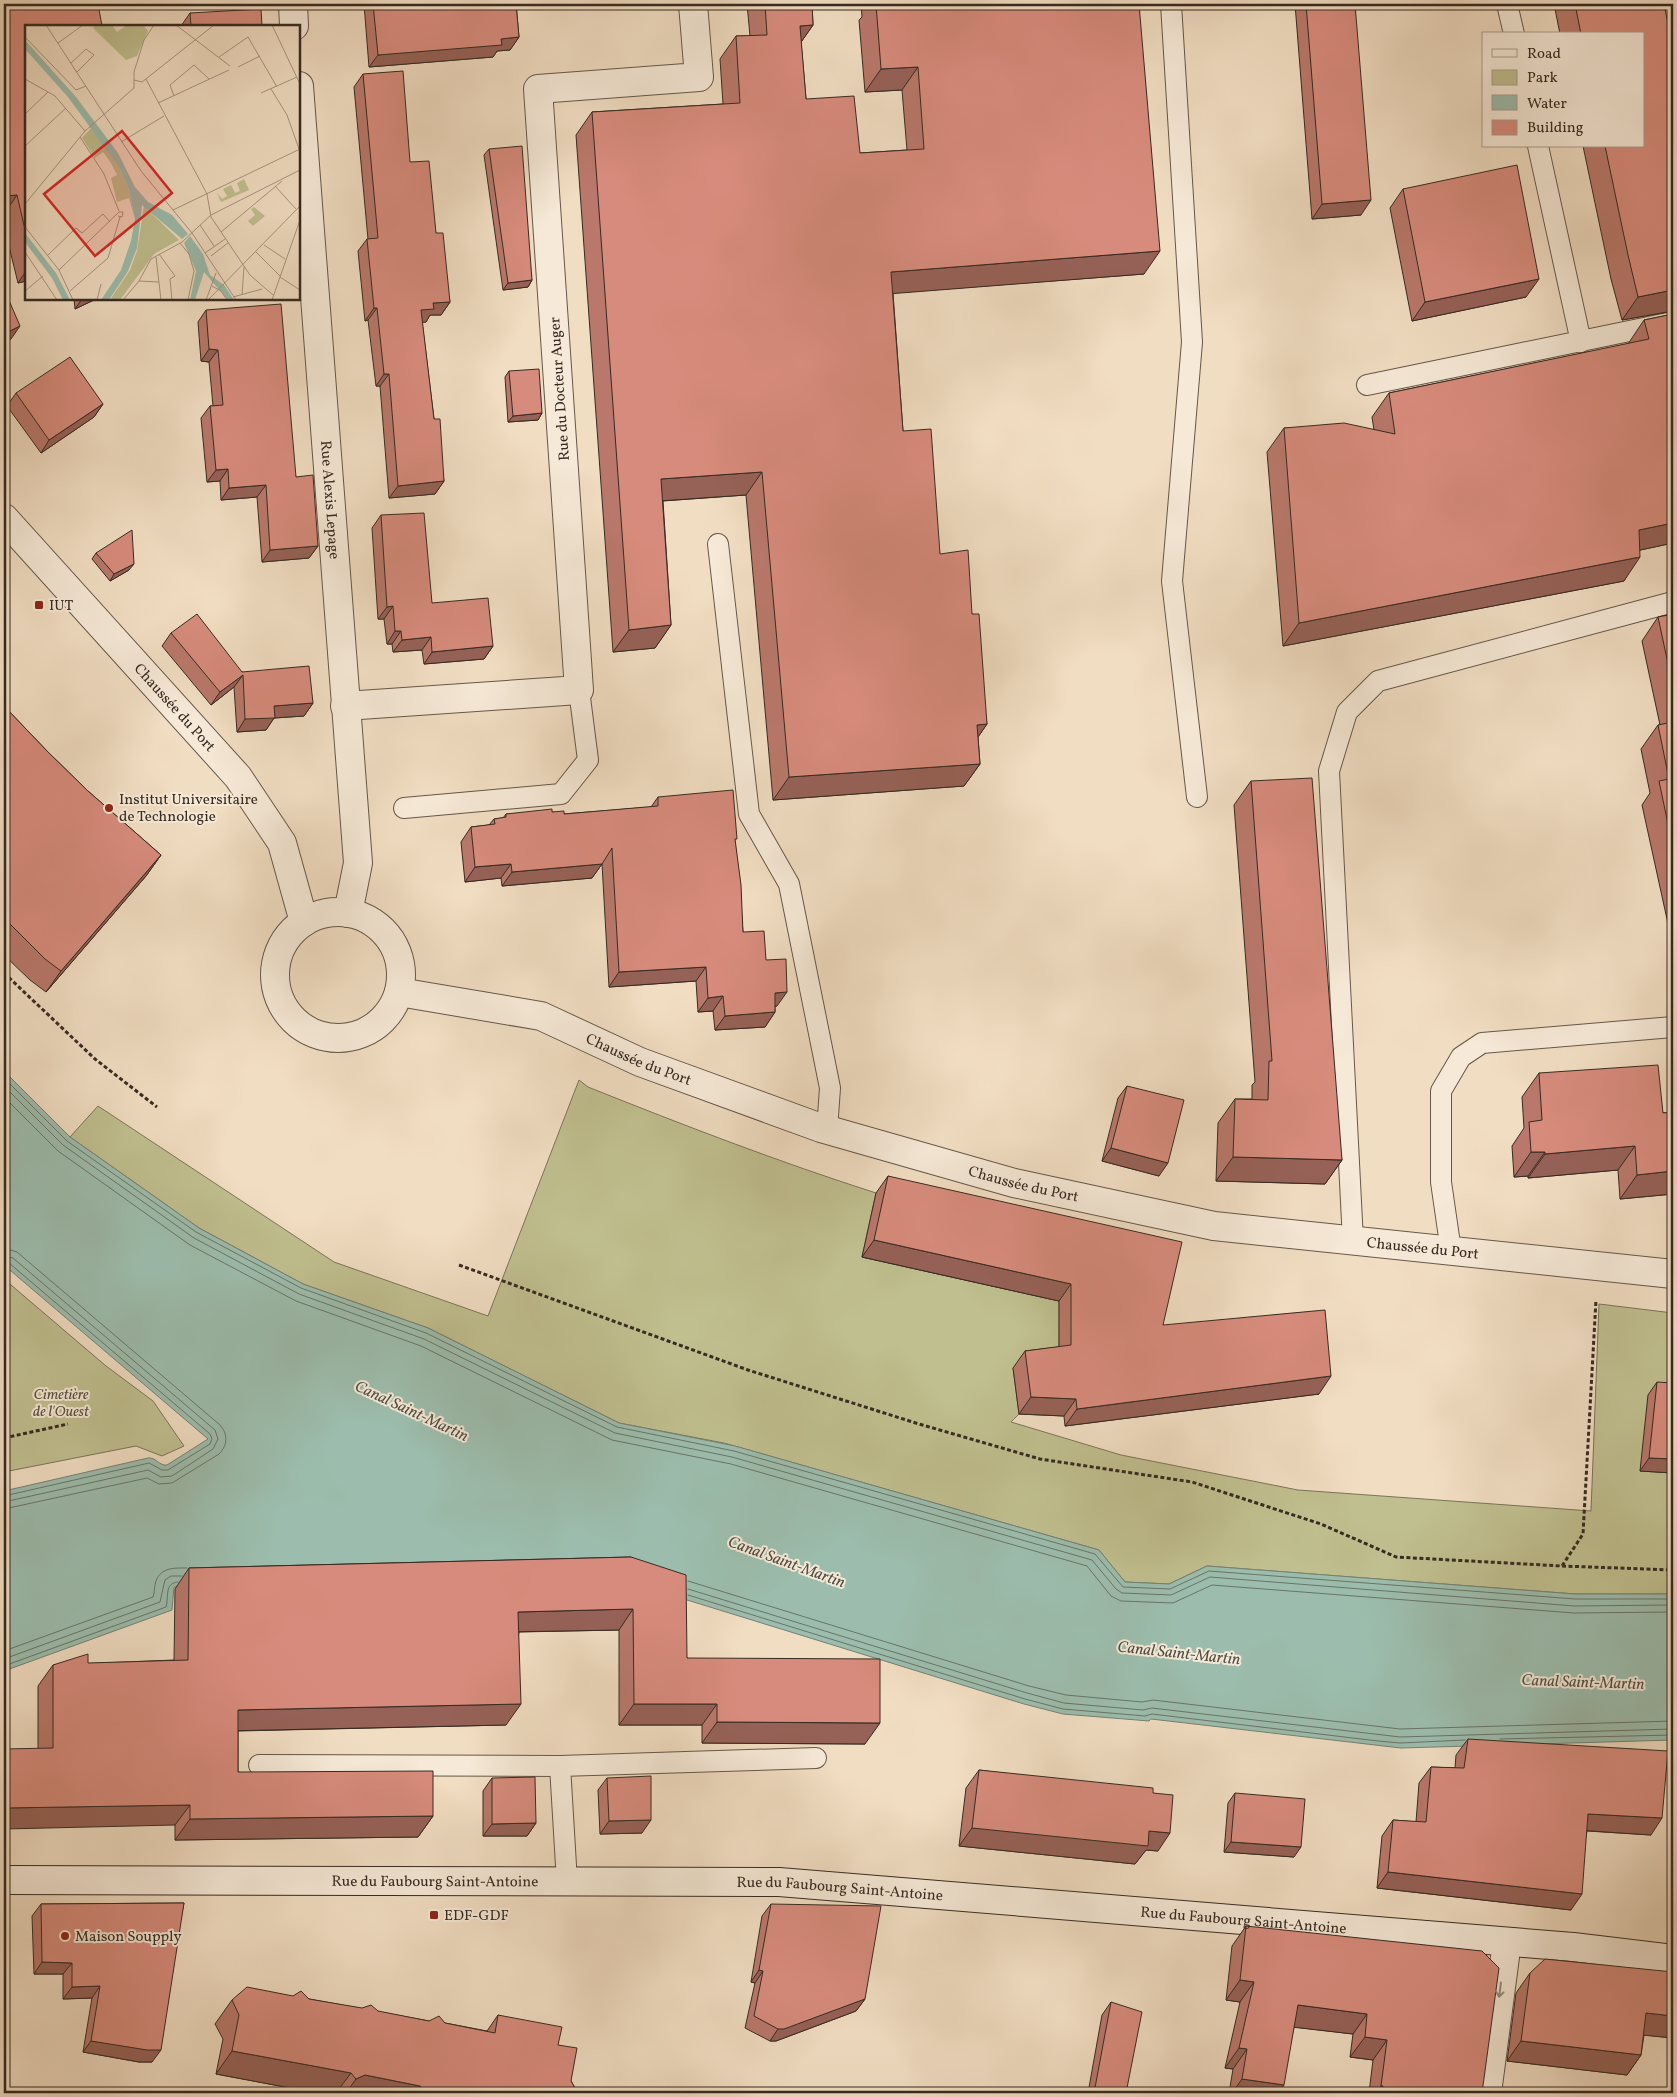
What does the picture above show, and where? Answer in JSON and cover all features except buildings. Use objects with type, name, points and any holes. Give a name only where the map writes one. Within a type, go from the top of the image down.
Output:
[{"type":"street","points":[[293,4],[294,25]]},
{"type":"street","name":"Rue du Docteur Auger","points":[[580,690],[538,89],[699,77],[694,4]]},
{"type":"street","name":"Rue Alexis Lepage","points":[[300,99],[358,863],[348,913]]},
{"type":"street","name":"Chaussée du Port","points":[[4,518],[238,777],[282,843],[304,922]]},
{"type":"street","points":[[345,706],[580,690]]},
{"type":"street","points":[[333,912],[348,913],[365,918],[380,928],[392,941],[399,957],[401,975],[399,992],[389,1012],[373,1027],[352,1036],[331,1037],[309,1031],[292,1018],[280,1000],[275,978],[278,956],[288,937],[304,922],[318,915],[333,912]]},
{"type":"street","name":"Chaussée du Port","points":[[399,992],[541,1016],[640,1062],[827,1130],[1014,1183],[1214,1226],[1673,1274]]},
{"type":"street","name":"Rue du Faubourg Saint-Antoine","points":[[4,1880],[779,1882],[1507,1942],[1673,1959]]},
{"type":"street","points":[[1487,2093],[1507,1942]]},
{"type":"lane","points":[[1171,4],[1192,342],[1172,581],[1197,797]]},
{"type":"lane","points":[[1507,4],[1514,32]]},
{"type":"lane","points":[[1538,148],[1581,342]]},
{"type":"lane","points":[[1367,385],[1673,322]]},
{"type":"lane","points":[[718,544],[749,814],[789,884],[830,1088],[827,1130]]},
{"type":"lane","points":[[1353,1241],[1329,771],[1347,712],[1378,681],[1673,602]]},
{"type":"lane","points":[[404,808],[561,794],[588,760],[580,690]]},
{"type":"lane","points":[[1451,1251],[1441,1182],[1441,1091],[1461,1057],[1482,1043],[1673,1027]]},
{"type":"lane","points":[[258,1765],[560,1766],[816,1758]]},
{"type":"lane","points":[[560,1766],[567,1882]]},
{"type":"path","points":[[4,973],[95,1059],[157,1107]]},
{"type":"path","points":[[459,1265],[748,1370],[920,1424],[1040,1459],[1192,1482],[1321,1524],[1396,1557],[1673,1570]]},
{"type":"path","points":[[1562,1566],[1583,1534],[1598,1266]]},
{"type":"path","points":[[4,1438],[68,1424]]},
{"type":"green space","points":[[579,1080],[588,1087],[695,1129],[803,1169],[876,1193],[862,1257],[1059,1301],[1059,1362],[1013,1368],[1019,1414],[1011,1422],[1121,1455],[1298,1490],[1591,1511],[1599,1304],[1673,1313],[1673,1594],[1575,1594],[1207,1566],[1169,1584],[1125,1582],[1099,1550],[724,1443],[619,1423],[428,1328],[303,1284],[199,1228],[70,1137],[98,1106],[334,1262],[488,1316]]},
{"type":"green space","name":"Cimetière de l'Ouest","points":[[4,1279],[106,1366],[153,1401],[184,1446],[162,1456],[136,1446],[4,1472]]},
{"type":"water","name":"Canal Saint-Martin","points":[[4,1071],[70,1137],[199,1228],[303,1284],[428,1328],[619,1423],[735,1446],[1099,1550],[1125,1582],[1169,1584],[1207,1566],[1575,1594],[1673,1594],[1673,1740],[1401,1748],[1151,1719],[1149,1721],[1063,1714],[1024,1704],[619,1579],[174,1587],[172,1610],[4,1671],[4,1491],[148,1458],[167,1465],[208,1439],[4,1265]]},
{"type":"place","name":"IUT","points":[[39,605]]},
{"type":"place","name":"Institut Universitaire de Technologie","points":[[109,808]]},
{"type":"place","name":"EDF-GDF","points":[[434,1915]]},
{"type":"place","name":"Maison Soupply","points":[[65,1936]]}]
